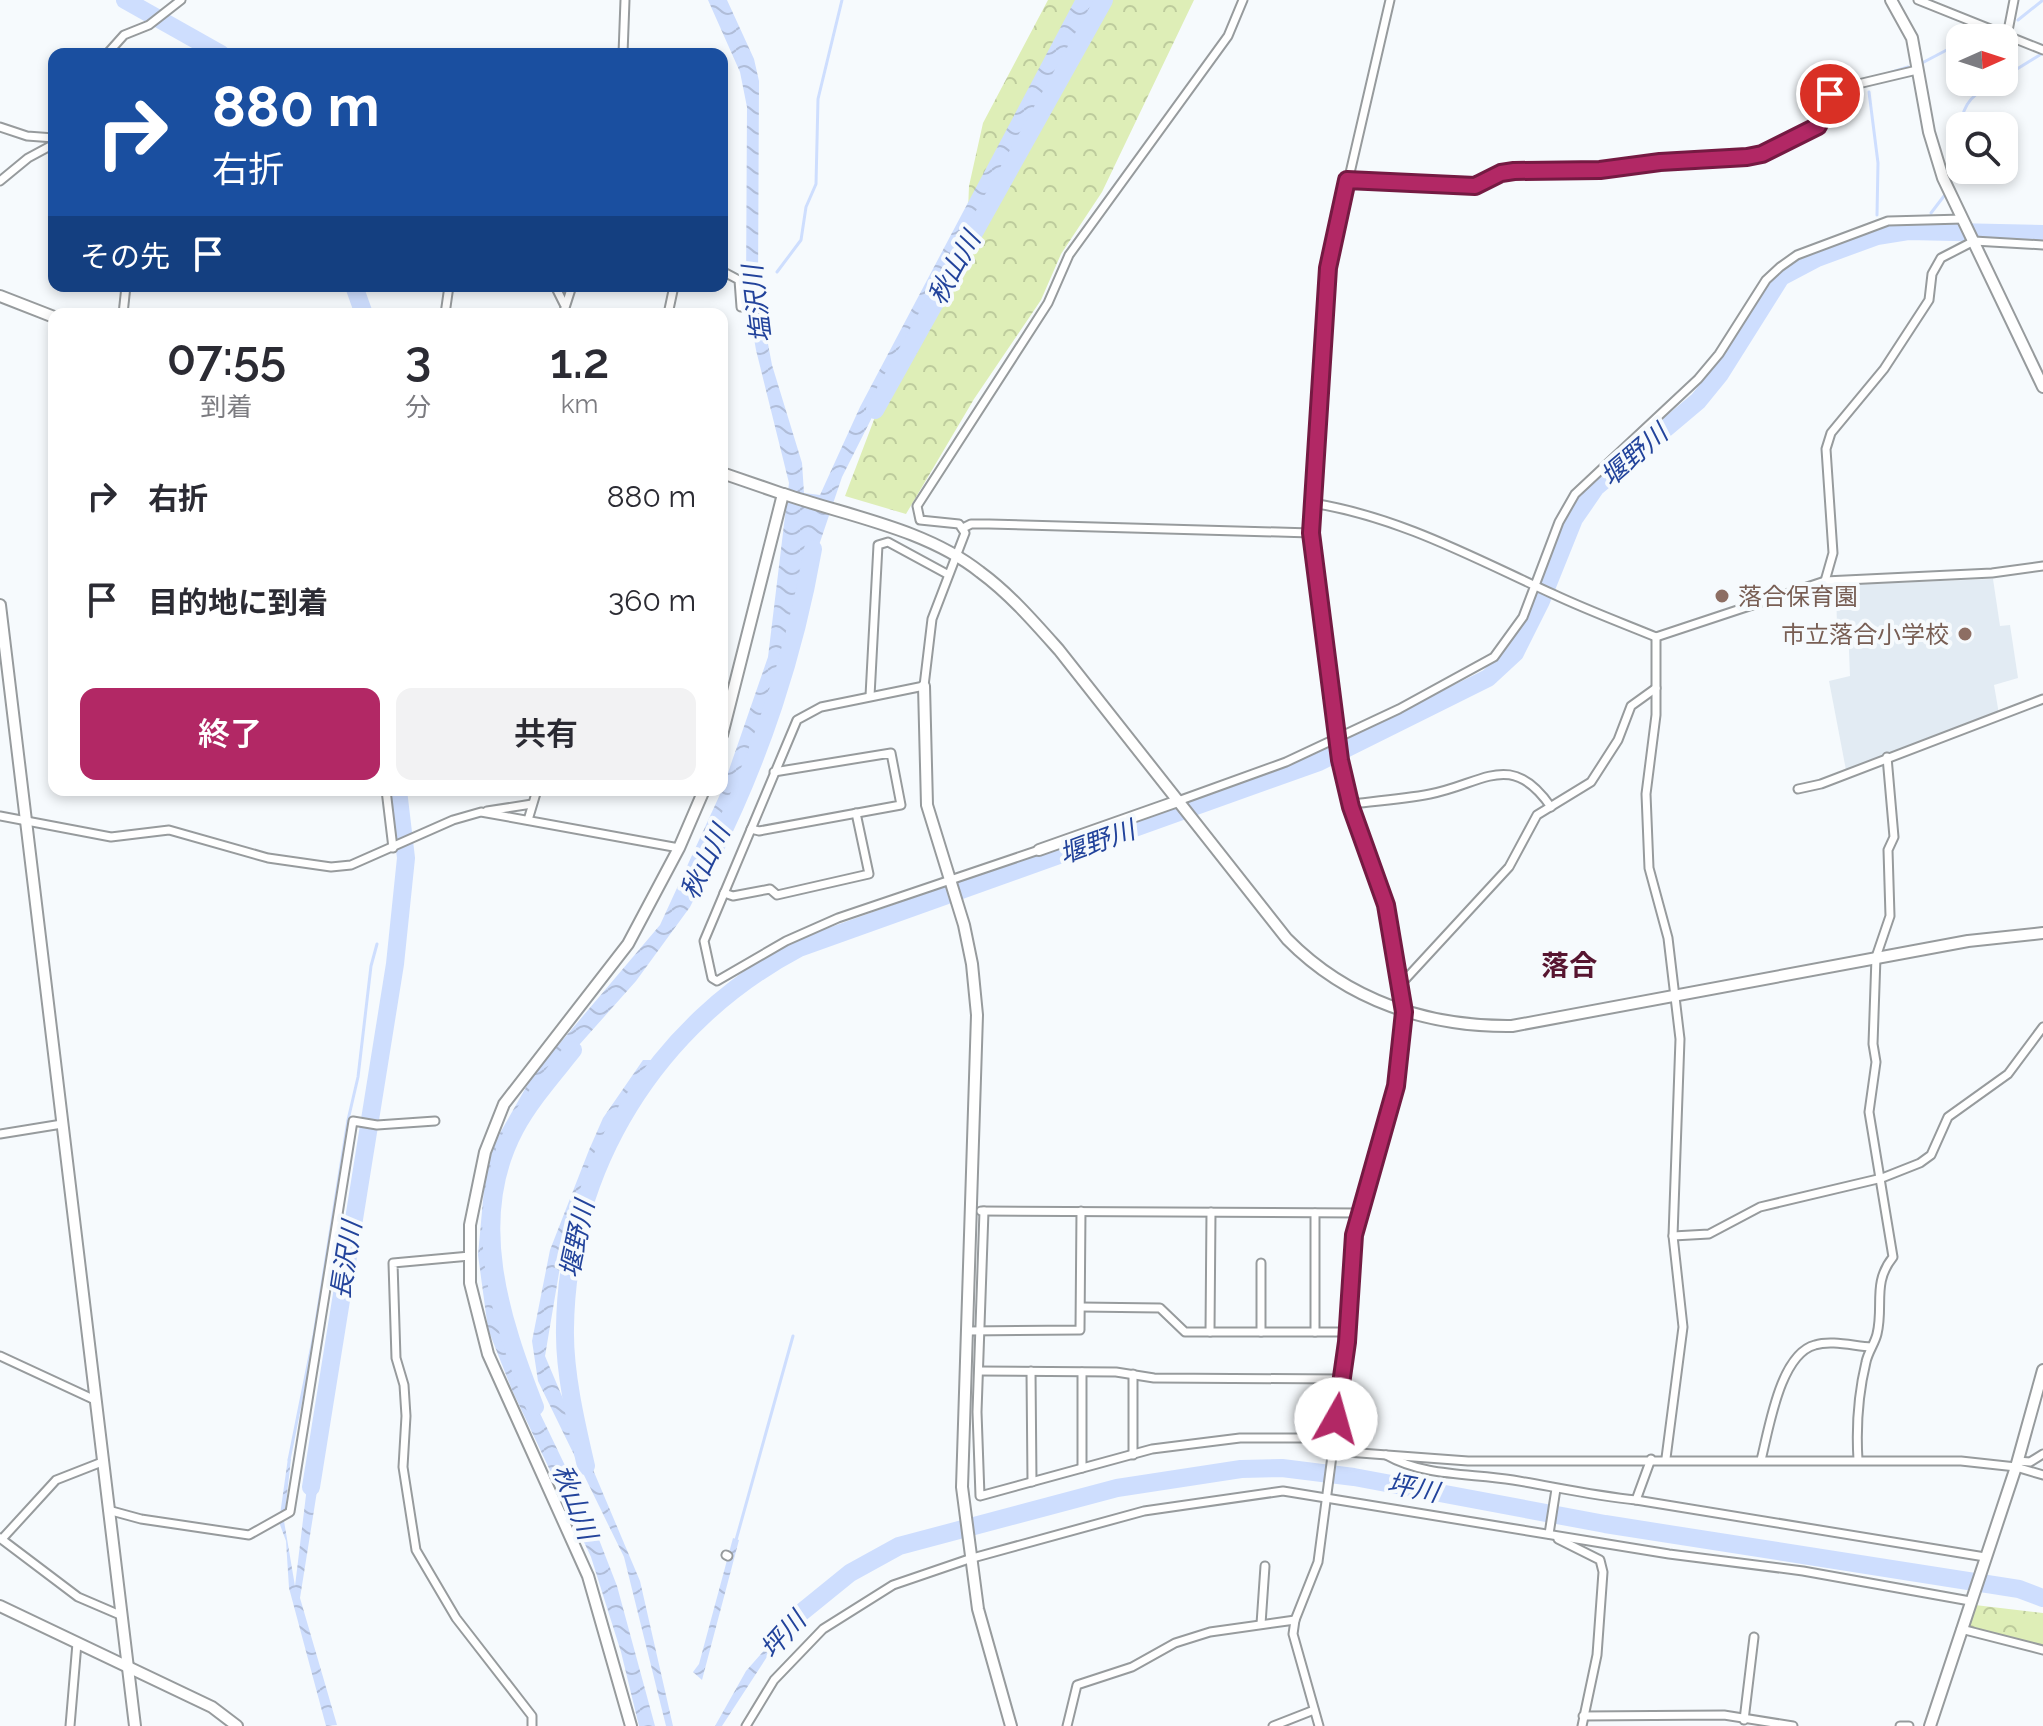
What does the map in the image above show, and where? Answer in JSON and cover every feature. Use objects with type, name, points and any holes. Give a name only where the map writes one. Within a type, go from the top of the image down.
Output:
[{"type":"street","points":[[112,48],[124,35],[152,23],[181,0]]},
{"type":"street","points":[[623,48],[625,0]]},
{"type":"street","points":[[1011,1726],[978,1609],[964,1516],[961,1442],[977,1015],[972,964],[927,805],[924,686],[932,619],[965,533],[959,524],[920,520],[917,506],[1048,303],[1069,255],[1228,36],[1243,0]]},
{"type":"street","points":[[1319,1726],[1294,1649],[1295,1620],[1318,1562],[1348,1332],[1349,1274],[1359,1213],[1396,1086],[1404,1012],[1386,905],[1350,804],[1340,760],[1311,533],[1312,503],[1328,268],[1390,0]]},
{"type":"street","points":[[1891,0],[1912,38],[1929,132],[1943,178],[2043,387]]},
{"type":"street","points":[[1918,0],[1977,24]]},
{"type":"street","points":[[2009,24],[2014,0]]},
{"type":"street","points":[[2018,40],[2041,49]]},
{"type":"street","points":[[1347,180],[1475,186],[1501,173],[1514,171],[1600,170],[1660,162],[1747,157],[1762,154],[1818,126],[1830,94],[1837,89],[1917,70]]},
{"type":"street","points":[[0,127],[27,136],[48,138]]},
{"type":"street","points":[[0,181],[28,158],[48,147]]},
{"type":"street","points":[[924,686],[809,710],[797,720],[704,941],[712,978],[717,981],[786,941],[838,918],[1233,784],[1338,740],[1494,657],[1523,617],[1559,522],[1575,494],[1698,379],[1719,354],[1766,280],[1797,255],[1888,221],[1963,220]]},
{"type":"street","points":[[1825,581],[1833,553],[1826,449],[1831,433],[1884,369],[1929,300],[1932,274],[1941,258],[1973,240],[2043,245]]},
{"type":"street","points":[[728,274],[739,280],[741,307]]},
{"type":"street","points":[[558,292],[564,304]]},
{"type":"street","points":[[564,308],[569,292]]},
{"type":"street","points":[[0,296],[48,315]]},
{"type":"street","points":[[728,475],[904,532],[979,571],[1027,614],[1297,949],[1327,974],[1404,1012],[1456,1024],[1512,1026],[1876,957],[1968,941],[2043,933]]},
{"type":"street","points":[[728,712],[784,494]]},
{"type":"street","points":[[1312,503],[1392,521],[1556,596],[1656,637],[1825,581],[1992,573],[2043,566]]},
{"type":"street","points":[[963,528],[971,524],[989,524],[1311,533]]},
{"type":"street","points":[[870,696],[878,545],[888,542],[947,574]]},
{"type":"street","points":[[0,605],[135,1726]]},
{"type":"street","points":[[1656,637],[1653,755],[1646,794],[1649,868],[1668,938],[1680,1061],[1673,1236],[1683,1327],[1666,1458]]},
{"type":"street","points":[[1401,984],[1509,867],[1530,824],[1591,782],[1618,740],[1631,706],[1656,688]]},
{"type":"street","points":[[1798,789],[1821,784],[2043,699]]},
{"type":"street","points":[[751,829],[759,831],[901,805],[891,753],[774,772]]},
{"type":"street","points":[[1858,1460],[1856,1423],[1871,1347],[1877,1333],[1878,1287],[1884,1269],[1893,1257],[1869,1112],[1876,1062],[1873,1044],[1876,957],[1890,916],[1888,850],[1894,837],[1887,757]]},
{"type":"street","points":[[1350,804],[1432,794],[1497,773],[1513,774],[1530,782],[1551,807]]},
{"type":"street","points":[[387,796],[393,848]]},
{"type":"street","points":[[528,820],[535,796]]},
{"type":"street","points":[[631,1726],[588,1576],[488,1354],[476,1315],[470,1225],[485,1152],[504,1104],[628,944],[679,848],[701,796]]},
{"type":"street","points":[[0,816],[27,824],[111,837],[169,830],[268,858],[331,867],[351,865],[453,820],[532,804]]},
{"type":"street","points":[[481,812],[679,848]]},
{"type":"street","points":[[724,893],[733,896],[770,889],[777,895],[869,874],[856,813]]},
{"type":"street","points":[[1673,1236],[1709,1234],[1760,1207],[1882,1178],[1931,1155],[1948,1117],[2008,1074],[2043,1027]]},
{"type":"street","points":[[108,1510],[141,1519],[249,1535],[290,1512],[353,1121],[377,1125],[435,1121]]},
{"type":"street","points":[[0,1134],[62,1124]]},
{"type":"street","points":[[971,1210],[1359,1213]]},
{"type":"street","points":[[984,1211],[979,1371],[980,1496],[1133,1455],[1240,1438],[1306,1438],[1333,1451],[1468,1461],[1666,1458],[2016,1464],[2030,1462],[2043,1454]]},
{"type":"street","points":[[967,1331],[1080,1330],[1081,1211]]},
{"type":"street","points":[[1210,1332],[1211,1212]]},
{"type":"street","points":[[1315,1213],[1315,1332]]},
{"type":"street","points":[[470,1256],[393,1263],[396,1358],[404,1385],[403,1467],[408,1516],[423,1564],[456,1618],[532,1716],[532,1726]]},
{"type":"street","points":[[1261,1263],[1261,1332]]},
{"type":"street","points":[[1081,1307],[1160,1308],[1185,1332],[1348,1332]]},
{"type":"street","points":[[1761,1460],[1789,1368],[1804,1351],[1813,1345],[1826,1344],[1871,1347]]},
{"type":"street","points":[[0,1356],[95,1400]]},
{"type":"street","points":[[1930,1726],[2016,1464],[2043,1370]]},
{"type":"street","points":[[979,1371],[1133,1374],[1154,1378],[1341,1379]]},
{"type":"street","points":[[1031,1371],[1032,1482]]},
{"type":"street","points":[[1082,1372],[1082,1468]]},
{"type":"street","points":[[1133,1374],[1133,1455]]},
{"type":"street","points":[[1384,1454],[1403,1465],[1555,1492],[1636,1500],[1984,1559]]},
{"type":"street","points":[[1636,1500],[1651,1459]]},
{"type":"street","points":[[102,1462],[56,1480],[1,1539],[78,1597],[120,1615]]},
{"type":"street","points":[[2016,1464],[2043,1475]]},
{"type":"street","points":[[746,1726],[774,1680],[823,1629],[893,1585],[969,1559],[1144,1511],[1283,1491],[1328,1492],[1549,1531],[1971,1598]]},
{"type":"street","points":[[1549,1531],[1555,1492]]},
{"type":"street","points":[[1549,1531],[1600,1560],[1603,1572],[1597,1655],[1582,1726]]},
{"type":"street","points":[[1261,1624],[1265,1566]]},
{"type":"street","points":[[0,1606],[212,1707],[237,1726]]},
{"type":"street","points":[[1067,1726],[1077,1685],[1132,1667],[1175,1643],[1210,1632],[1295,1620]]},
{"type":"street","points":[[1961,1629],[2043,1650]]},
{"type":"street","points":[[1744,1720],[1754,1637]]},
{"type":"street","points":[[70,1726],[77,1643]]},
{"type":"street","points":[[1273,1726],[1314,1710]]},
{"type":"street","points":[[1583,1716],[1724,1715],[1793,1726]]},
{"type":"street","points":[[1900,1726],[1909,1726]]},
{"type":"shaded area","points":[[1993,579],[2000,626],[2010,625],[2018,678],[1994,685],[1999,714],[1846,770],[1829,681],[1850,676],[1848,627],[1837,627],[1836,585]]},
{"type":"green space","points":[[1048,0],[1194,0],[1102,192],[1061,254],[1041,300],[974,399],[906,514],[845,496],[875,417],[966,259],[969,186],[983,123]]},
{"type":"green space","points":[[1975,1605],[2043,1613],[2043,1648],[1968,1628]]},
{"type":"water","name":"塩沢川","points":[[708,0],[727,0],[754,59],[759,81],[758,291],[772,365],[802,463],[804,493],[820,495],[860,407],[1075,0],[1097,0],[917,328],[842,477],[711,865],[690,907],[636,981],[523,1108],[498,1157],[490,1201],[487,1254],[502,1334],[593,1524],[617,1586],[655,1726],[639,1726],[621,1652],[591,1557],[512,1390],[488,1329],[478,1255],[487,1156],[533,1075],[660,925],[719,796],[728,796],[728,773],[768,657],[789,483],[756,350],[746,292],[747,107],[740,72]]},
{"type":"water","points":[[643,1060],[657,1060],[621,1112],[600,1150],[563,1249],[545,1356],[640,1581],[673,1726],[666,1726],[624,1557],[538,1381],[532,1341],[550,1250],[589,1150],[603,1118]]},
{"type":"water","points":[[288,1458],[291,1459],[284,1521],[295,1586],[310,1462],[316,1463],[318,1485],[300,1598],[337,1725],[326,1726],[289,1588],[286,1541],[279,1522]]},
{"type":"water","points":[[733,1538],[739,1540],[702,1680],[693,1672],[699,1664]]},
{"type":"water","points":[[812,1596],[814,1603],[778,1640],[722,1726],[715,1726],[746,1671]]},
{"type":"waterway","name":"長沢川","points":[[125,0],[210,48]]},
{"type":"waterway","name":"塩沢川","points":[[777,272],[801,240],[806,207],[816,184],[818,99],[842,0]]},
{"type":"waterway","name":"秋山川","points":[[875,410],[1104,0]]},
{"type":"waterway","points":[[2018,20],[2043,0]]},
{"type":"waterway","points":[[1922,63],[1946,50]]},
{"type":"waterway","points":[[2018,68],[2043,53]]},
{"type":"waterway","points":[[1889,73],[1908,67]]},
{"type":"waterway","points":[[1869,92],[1878,163],[1877,215]]},
{"type":"waterway","points":[[1964,112],[1974,96]]},
{"type":"waterway","points":[[1931,213],[1944,196]]},
{"type":"waterway","name":"堰野川","points":[[1908,231],[1914,226]]},
{"type":"waterway","name":"堰野川","points":[[586,1466],[571,1397],[565,1345],[570,1269],[582,1211],[602,1157],[630,1106],[663,1059],[703,1016],[748,979],[799,948],[1319,762],[1488,678],[1515,653],[1541,601],[1574,519],[1596,487],[1698,401],[1720,374],[1781,277],[1817,258],[1877,236],[1908,231],[2043,234]]},
{"type":"waterway","name":"長沢川","points":[[356,292],[362,308]]},
{"type":"waterway","name":"秋山川","points":[[712,854],[746,781],[774,705],[796,627],[813,549]]},
{"type":"waterway","name":"長沢川","points":[[311,1487],[395,964],[406,858],[399,796]]},
{"type":"waterway","points":[[289,1460],[314,1335],[348,1120],[358,1077],[371,966],[377,944]]},
{"type":"waterway","name":"秋山川","points":[[535,1407],[501,1305],[491,1234],[493,1198],[501,1163],[515,1129],[573,1050]]},
{"type":"waterway","points":[[736,1540],[793,1336]]},
{"type":"waterway","name":"坪川","points":[[797,1616],[850,1573],[899,1546],[1117,1488],[1241,1469],[1282,1468],[1354,1477],[1605,1524],[2019,1589],[2043,1598]]},
{"type":"place","name":"落合保育園","points":[[1722,596]]},
{"type":"place","name":"市立落合小学校","points":[[1965,634]]},
{"type":"district","name":"落合","points":[[1569,965]]},
{"type":"route","points":[[1336,1419],[1347,1342],[1349,1274],[1354,1235],[1361,1202],[1389,1120],[1402,1046],[1404,1012],[1386,905],[1344,781],[1311,533],[1328,268],[1347,180],[1475,186],[1501,173],[1514,171],[1600,170],[1660,162],[1747,157],[1762,154],[1818,126],[1830,94]]}]
